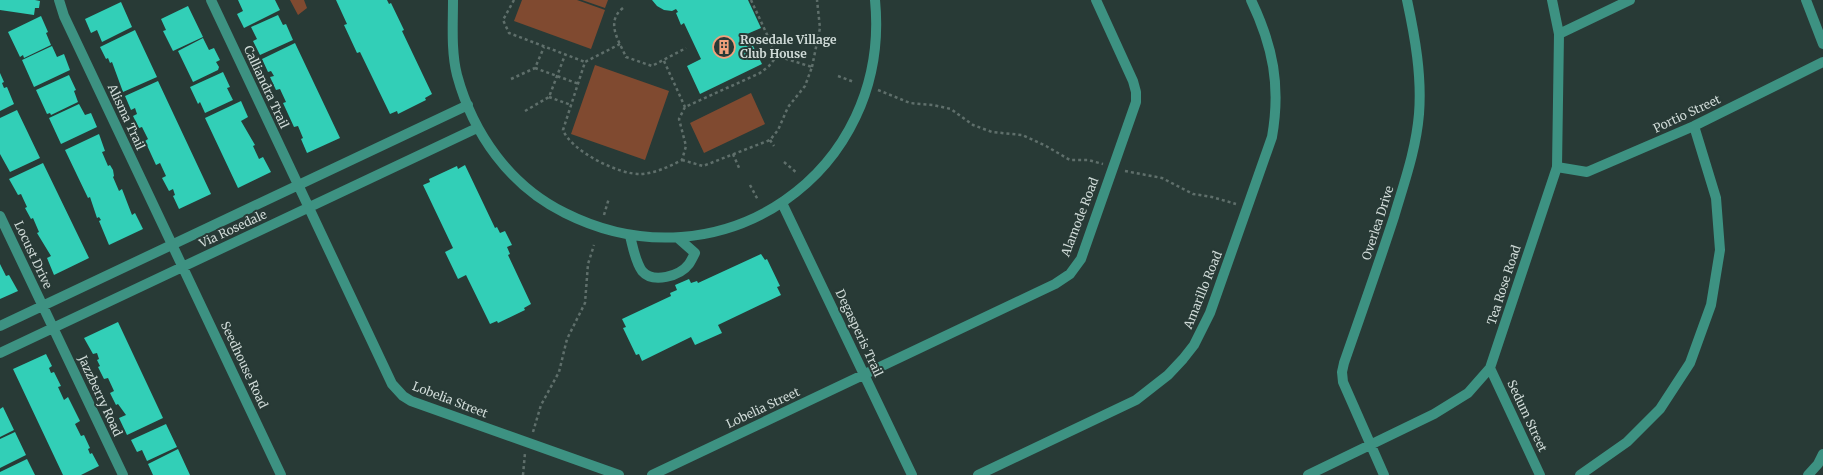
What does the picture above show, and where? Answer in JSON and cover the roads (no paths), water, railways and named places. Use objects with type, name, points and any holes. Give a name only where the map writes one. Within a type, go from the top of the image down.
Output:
[{"type":"street","name":"Alisma Trail","points":[[59,0],[64,16],[183,267]]},
{"type":"street","name":"Calliandra Trail","points":[[211,0],[309,207]]},
{"type":"street","points":[[453,0],[453,49],[457,75],[477,128],[505,167],[537,197],[553,208],[585,223],[630,236],[654,238],[678,238],[708,234],[738,225],[782,203],[818,172],[845,137],[857,114],[867,87],[874,62],[877,33],[875,0]]},
{"type":"street","name":"Alamode Road","points":[[864,374],[1056,284],[1070,274],[1081,259],[1133,112],[1136,92],[1129,71],[1096,0]]},
{"type":"street","name":"Amarillo Road","points":[[978,475],[1136,400],[1168,375],[1194,345],[1210,313],[1272,137],[1275,122],[1276,87],[1274,64],[1268,39],[1251,0]]},
{"type":"street","name":"Overlea Drive","points":[[1384,475],[1347,393],[1342,372],[1378,266],[1413,154],[1419,114],[1419,74],[1414,34],[1407,0]]},
{"type":"street","name":"Tea Rose Road","points":[[1308,475],[1371,446],[1434,414],[1468,393],[1490,368],[1557,167],[1559,34],[1552,0]]},
{"type":"street","points":[[1559,34],[1630,0]]},
{"type":"street","points":[[1806,0],[1823,44]]},
{"type":"street","name":"Portio Street","points":[[1557,167],[1587,172],[1694,126],[1823,62]]},
{"type":"street","name":"Via Rosedale","points":[[0,326],[468,105]]},
{"type":"street","points":[[1580,475],[1627,442],[1660,409],[1690,363],[1711,305],[1720,250],[1716,198],[1694,126]]},
{"type":"street","name":"Via Rosedale","points":[[0,353],[477,128]]},
{"type":"street","name":"Degasperis Trail","points":[[782,203],[912,475]]},
{"type":"street","name":"Lobelia Street","points":[[309,207],[392,384],[398,391],[411,401],[619,475]]},
{"type":"street","name":"Locust Drive","points":[[0,216],[54,328]]},
{"type":"street","points":[[630,236],[638,264],[643,272],[652,277],[662,278],[680,272],[689,264],[695,253],[678,238]]},
{"type":"street","name":"Seedhouse Road","points":[[183,267],[281,475]]},
{"type":"street","name":"Jazzberry Road","points":[[54,328],[123,475]]},
{"type":"street","name":"Sedum Street","points":[[1490,368],[1540,475]]},
{"type":"street","name":"Lobelia Street","points":[[652,475],[864,374]]},
{"type":"street","points":[[1808,475],[1818,464],[1823,454]]},
{"type":"place","name":"Rosedale Village Club House","points":[[724,47]]}]
